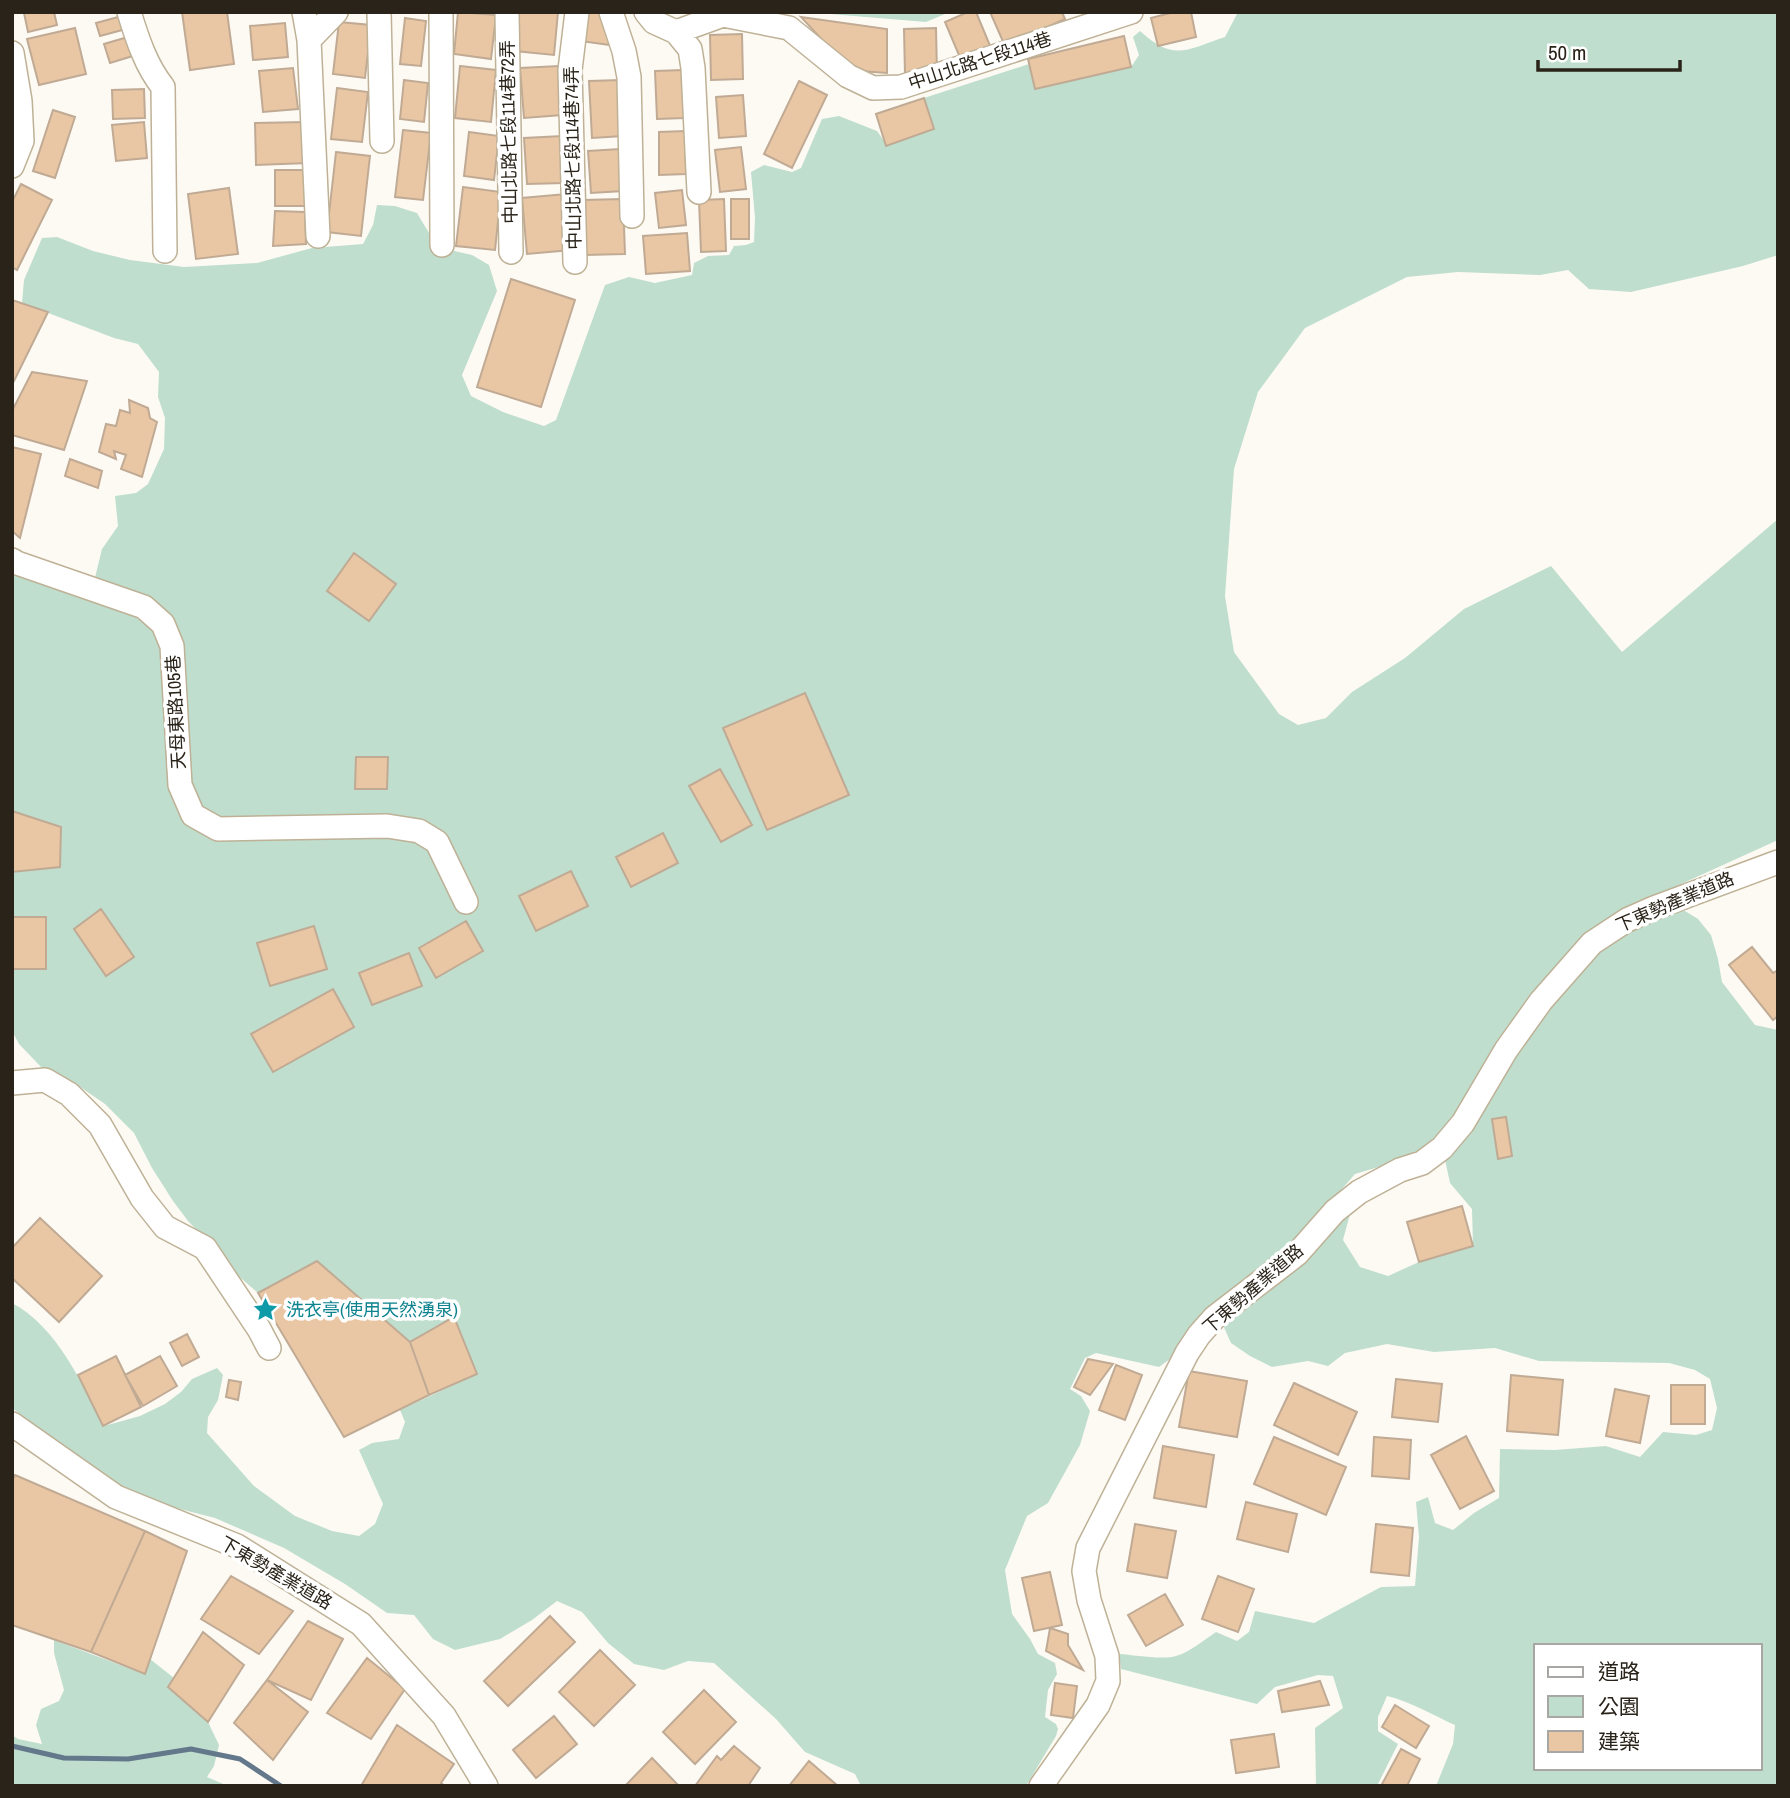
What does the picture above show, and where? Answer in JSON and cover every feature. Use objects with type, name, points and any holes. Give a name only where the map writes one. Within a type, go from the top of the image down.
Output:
[{"type":"street","points":[[129,12],[154,77],[163,88],[165,251]]},
{"type":"street","points":[[304,12],[309,40],[318,236]]},
{"type":"street","points":[[309,40],[336,12]]},
{"type":"street","points":[[379,12],[382,141]]},
{"type":"street","points":[[441,12],[442,245]]},
{"type":"street","name":"中山北路七段114巷72弄","points":[[507,12],[511,252]]},
{"type":"street","name":"中山北路七段114巷74弄","points":[[575,262],[570,70],[577,12]]},
{"type":"street","points":[[611,12],[624,51],[629,77],[632,216]]},
{"type":"street","points":[[646,12],[654,22],[676,32],[690,48],[699,192]]},
{"type":"street","name":"中山北路七段114巷","points":[[676,32],[723,15],[789,29],[848,76],[873,88],[901,87],[1131,12]]},
{"type":"street","points":[[12,53],[20,100],[22,141],[12,166]]},
{"type":"street","name":"天母東路105巷","points":[[12,559],[144,607],[163,624],[172,646],[180,785],[193,816],[218,829],[387,826],[419,831],[437,842],[466,902]]},
{"type":"street","name":"下東勢產業道路","points":[[1041,1786],[1098,1705],[1108,1681],[1107,1656],[1089,1600],[1084,1571],[1088,1548],[1187,1353],[1199,1335],[1216,1317],[1297,1254],[1335,1211],[1359,1192],[1400,1170],[1422,1163],[1442,1148],[1463,1123],[1506,1050],[1541,1001],[1592,943],[1627,920],[1778,862]]},
{"type":"street","points":[[12,1083],[45,1080],[69,1094],[100,1125],[142,1198],[165,1227],[205,1248],[269,1348]]},
{"type":"street","name":"下東勢產業道路","points":[[12,1424],[116,1497],[237,1546],[362,1624],[444,1716],[486,1786]]},
{"type":"green space","points":[[829,12],[950,12],[926,22]]},
{"type":"green space","points":[[1238,12],[1778,12],[1778,255],[1743,266],[1631,292],[1589,289],[1568,270],[1540,275],[1458,272],[1407,277],[1305,328],[1258,392],[1234,469],[1225,596],[1234,652],[1279,714],[1298,725],[1326,718],[1352,692],[1405,658],[1464,609],[1551,566],[1622,652],[1778,519],[1778,840],[1646,900],[1435,1140],[1409,1158],[1355,1174],[1289,1250],[1193,1332],[1170,1359],[1159,1367],[1096,1353],[1085,1358],[1070,1389],[1081,1396],[1090,1411],[1080,1445],[1048,1503],[1027,1516],[1005,1570],[1012,1614],[1038,1654],[1055,1663],[1057,1674],[1048,1690],[1045,1717],[1056,1724],[1058,1729],[1026,1786],[861,1786],[855,1774],[805,1752],[776,1719],[714,1663],[688,1661],[664,1670],[634,1664],[608,1643],[582,1612],[557,1601],[500,1639],[455,1650],[433,1639],[414,1615],[387,1613],[345,1584],[284,1548],[215,1518],[137,1498],[12,1408],[12,1303],[28,1313],[55,1341],[77,1374],[104,1426],[140,1416],[165,1404],[192,1379],[217,1368],[223,1375],[218,1400],[208,1417],[207,1433],[254,1486],[295,1516],[332,1531],[359,1536],[375,1524],[383,1504],[359,1450],[372,1443],[399,1439],[405,1422],[400,1410],[477,1374],[454,1317],[410,1342],[317,1261],[258,1293],[228,1267],[188,1221],[152,1168],[134,1133],[105,1104],[70,1080],[42,1068],[19,1044],[12,1031],[12,569],[91,594],[102,549],[118,526],[115,496],[136,493],[148,484],[164,449],[165,418],[158,397],[159,372],[138,344],[114,338],[22,303],[24,280],[42,238],[57,237],[93,251],[130,260],[184,267],[257,263],[312,248],[363,244],[373,225],[377,205],[395,206],[417,213],[432,238],[450,250],[472,255],[489,265],[497,291],[462,375],[471,396],[503,412],[544,426],[556,420],[605,285],[629,277],[655,283],[692,275],[694,263],[708,256],[729,255],[734,246],[754,242],[751,172],[764,165],[792,172],[801,168],[822,119],[839,116],[877,131],[887,145],[934,129],[924,98],[1029,64],[1036,89],[1131,67],[1139,55],[1133,37],[1140,31],[1162,47],[1172,50],[1190,49],[1225,37]]},
{"type":"green space","points":[[1685,911],[1698,919],[1711,935],[1722,982],[1755,1025],[1778,1030],[1778,1786],[1436,1786],[1453,1744],[1455,1725],[1387,1696],[1378,1717],[1378,1731],[1398,1744],[1377,1786],[1316,1786],[1315,1728],[1343,1708],[1333,1676],[1318,1675],[1275,1687],[1257,1704],[1121,1669],[1119,1654],[1176,1656],[1192,1649],[1216,1632],[1237,1641],[1249,1632],[1255,1611],[1314,1623],[1381,1587],[1415,1586],[1419,1537],[1416,1502],[1428,1497],[1435,1523],[1453,1530],[1499,1498],[1500,1449],[1555,1450],[1606,1446],[1640,1457],[1663,1432],[1696,1435],[1712,1430],[1717,1408],[1710,1379],[1695,1370],[1669,1363],[1539,1361],[1495,1348],[1434,1352],[1387,1344],[1345,1353],[1328,1366],[1308,1361],[1272,1367],[1231,1343],[1222,1323],[1342,1210],[1350,1214],[1343,1240],[1360,1267],[1388,1276],[1419,1262],[1473,1246],[1472,1209],[1450,1183],[1444,1155],[1519,1044],[1599,953],[1625,933],[1668,912]]},
{"type":"green space","points":[[54,1640],[144,1674],[150,1659],[174,1678],[168,1687],[208,1722],[219,1745],[214,1766],[207,1777],[228,1786],[12,1786],[12,1735],[18,1739],[42,1744],[36,1725],[41,1709],[59,1701],[64,1690],[54,1653]]},
{"type":"building","points":[[54,12],[57,25],[28,32],[24,13]]},
{"type":"building","points":[[182,12],[227,12],[234,64],[190,70]]},
{"type":"building","points":[[458,12],[496,15],[491,59],[454,54]]},
{"type":"building","points":[[519,12],[558,12],[554,55],[515,51]]},
{"type":"building","points":[[585,12],[603,12],[610,45],[580,41]]},
{"type":"building","points":[[968,12],[976,12],[991,48],[961,60],[945,22]]},
{"type":"building","points":[[990,12],[1062,12],[1065,19],[1005,46]]},
{"type":"building","points":[[1174,12],[1191,12],[1196,37],[1158,46],[1151,18]]},
{"type":"building","points":[[122,16],[126,29],[100,36],[96,23]]},
{"type":"building","points":[[801,17],[887,29],[887,73],[859,71],[824,42]]},
{"type":"building","points":[[405,18],[426,21],[421,66],[400,64]]},
{"type":"building","points":[[339,22],[371,25],[365,78],[333,74]]},
{"type":"building","points":[[285,23],[288,57],[253,60],[250,26]]},
{"type":"building","points":[[75,28],[86,74],[39,85],[27,39]]},
{"type":"building","points":[[936,28],[937,74],[905,75],[904,29]]},
{"type":"building","points":[[742,34],[743,79],[711,80],[710,35]]},
{"type":"building","points":[[131,36],[136,55],[110,63],[104,44]]},
{"type":"building","points":[[1124,36],[1131,67],[1035,89],[1028,59]]},
{"type":"building","points":[[460,66],[496,70],[491,122],[455,118]]},
{"type":"building","points":[[559,66],[562,115],[524,118],[520,68]]},
{"type":"building","points":[[293,68],[298,109],[263,112],[259,71]]},
{"type":"building","points":[[683,70],[685,118],[657,119],[655,71]]},
{"type":"building","points":[[404,80],[428,83],[424,122],[400,119]]},
{"type":"building","points":[[621,80],[623,136],[592,138],[589,81]]},
{"type":"building","points":[[799,81],[827,95],[792,168],[764,154]]},
{"type":"building","points":[[337,88],[368,92],[362,142],[331,139]]},
{"type":"building","points":[[144,89],[145,118],[113,119],[112,90]]},
{"type":"building","points":[[743,95],[746,136],[719,138],[716,97]]},
{"type":"building","points":[[924,98],[934,129],[886,146],[876,114]]},
{"type":"building","points":[[53,110],[75,117],[55,178],[33,171]]},
{"type":"building","points":[[144,122],[147,158],[116,161],[112,125]]},
{"type":"building","points":[[306,122],[308,163],[256,165],[255,123]]},
{"type":"building","points":[[403,130],[431,133],[423,200],[395,197]]},
{"type":"building","points":[[685,131],[686,174],[659,175],[659,132]]},
{"type":"building","points":[[469,132],[499,136],[494,180],[464,176]]},
{"type":"building","points":[[562,136],[564,183],[527,184],[524,138]]},
{"type":"building","points":[[741,147],[746,189],[720,192],[715,150]]},
{"type":"building","points":[[620,149],[623,191],[591,193],[588,151]]},
{"type":"building","points":[[336,152],[370,156],[361,236],[327,232]]},
{"type":"building","points":[[275,170],[307,170],[308,206],[275,206]]},
{"type":"building","points":[[21,184],[52,200],[17,270],[12,267],[12,202]]},
{"type":"building","points":[[463,187],[501,192],[495,250],[456,246]]},
{"type":"building","points":[[229,188],[238,254],[196,259],[188,194]]},
{"type":"building","points":[[682,190],[686,225],[659,228],[655,193]]},
{"type":"building","points":[[566,194],[571,250],[527,254],[522,198]]},
{"type":"building","points":[[623,199],[625,254],[585,255],[583,200]]},
{"type":"building","points":[[724,199],[726,251],[701,252],[699,200]]},
{"type":"building","points":[[731,199],[749,199],[749,239],[731,239]]},
{"type":"building","points":[[275,211],[305,212],[306,244],[273,246]]},
{"type":"building","points":[[687,233],[690,271],[646,274],[643,236]]},
{"type":"building","points":[[511,279],[575,300],[541,407],[477,387]]},
{"type":"building","points":[[12,300],[48,312],[12,385]]},
{"type":"building","points":[[32,372],[87,381],[64,450],[12,435],[12,411]]},
{"type":"building","points":[[129,400],[148,408],[150,418],[157,422],[142,477],[121,469],[126,455],[114,451],[116,459],[99,452],[106,424],[116,426],[120,410],[130,413]]},
{"type":"building","points":[[12,447],[41,454],[20,538],[12,531]]},
{"type":"building","points":[[70,459],[102,471],[98,488],[65,476]]},
{"type":"building","points":[[354,553],[396,584],[369,621],[327,591]]},
{"type":"building","points":[[805,693],[849,795],[767,830],[723,728]]},
{"type":"building","points":[[356,757],[388,757],[387,789],[355,789]]},
{"type":"building","points":[[720,769],[752,825],[721,842],[689,786]]},
{"type":"building","points":[[12,811],[61,827],[60,867],[12,872]]},
{"type":"building","points":[[663,833],[678,863],[631,887],[616,857]]},
{"type":"building","points":[[571,871],[588,906],[536,931],[519,896]]},
{"type":"building","points":[[101,909],[134,957],[106,976],[74,929]]},
{"type":"building","points":[[12,917],[46,917],[46,969],[12,969]]},
{"type":"building","points":[[466,921],[483,951],[436,978],[419,948]]},
{"type":"building","points":[[314,926],[327,969],[270,986],[257,943]]},
{"type":"building","points":[[1752,947],[1773,973],[1778,970],[1778,1016],[1773,1020],[1729,965]]},
{"type":"building","points":[[409,953],[422,986],[372,1005],[359,973]]},
{"type":"building","points":[[333,989],[354,1027],[273,1072],[251,1034]]},
{"type":"building","points":[[1506,1117],[1512,1156],[1498,1159],[1492,1119]]},
{"type":"building","points":[[1462,1206],[1473,1246],[1419,1262],[1407,1222]]},
{"type":"building","points":[[40,1218],[102,1276],[59,1322],[12,1278],[12,1248]]},
{"type":"building","points":[[317,1261],[410,1342],[429,1395],[344,1437],[258,1293]]},
{"type":"building","points":[[454,1317],[477,1374],[429,1395],[410,1342]]},
{"type":"building","points":[[187,1334],[199,1357],[182,1366],[170,1343]]},
{"type":"building","points":[[116,1356],[141,1407],[103,1426],[78,1375]]},
{"type":"building","points":[[160,1356],[177,1386],[143,1406],[125,1375]]},
{"type":"building","points":[[1088,1359],[1113,1364],[1090,1395],[1074,1387]]},
{"type":"building","points":[[1116,1365],[1142,1375],[1125,1420],[1099,1410]]},
{"type":"building","points":[[1189,1371],[1247,1381],[1237,1437],[1179,1427]]},
{"type":"building","points":[[1511,1375],[1563,1380],[1558,1435],[1507,1431]]},
{"type":"building","points":[[1396,1379],[1442,1384],[1438,1422],[1392,1417]]},
{"type":"building","points":[[229,1380],[241,1382],[238,1400],[226,1397]]},
{"type":"building","points":[[1294,1383],[1357,1412],[1338,1455],[1274,1425]]},
{"type":"building","points":[[1671,1385],[1705,1385],[1705,1424],[1671,1424]]},
{"type":"building","points":[[1615,1389],[1649,1396],[1640,1443],[1606,1436]]},
{"type":"building","points":[[1466,1436],[1494,1491],[1460,1509],[1431,1455]]},
{"type":"building","points":[[1274,1437],[1346,1467],[1326,1515],[1254,1484]]},
{"type":"building","points":[[1374,1437],[1411,1440],[1409,1479],[1372,1476]]},
{"type":"building","points":[[1163,1446],[1214,1455],[1206,1507],[1154,1498]]},
{"type":"building","points":[[15,1475],[145,1531],[91,1652],[12,1625],[12,1481]]},
{"type":"building","points":[[1246,1502],[1297,1514],[1288,1552],[1237,1539]]},
{"type":"building","points":[[1135,1524],[1176,1531],[1167,1578],[1127,1571]]},
{"type":"building","points":[[1376,1524],[1413,1528],[1409,1576],[1371,1572]]},
{"type":"building","points":[[145,1531],[187,1551],[145,1674],[91,1652]]},
{"type":"building","points":[[1050,1572],[1062,1625],[1034,1631],[1022,1578]]},
{"type":"building","points":[[231,1576],[293,1611],[259,1654],[201,1619]]},
{"type":"building","points":[[1218,1576],[1254,1589],[1238,1632],[1202,1619]]},
{"type":"building","points":[[1165,1594],[1183,1625],[1146,1646],[1128,1615]]},
{"type":"building","points":[[550,1616],[575,1642],[508,1706],[484,1681]]},
{"type":"building","points":[[308,1621],[343,1639],[311,1700],[267,1680]]},
{"type":"building","points":[[1050,1628],[1068,1634],[1068,1645],[1083,1670],[1046,1651]]},
{"type":"building","points":[[203,1632],[244,1665],[208,1722],[168,1687]]},
{"type":"building","points":[[600,1650],[635,1685],[594,1726],[559,1692]]},
{"type":"building","points":[[367,1658],[405,1689],[371,1739],[327,1713]]},
{"type":"building","points":[[267,1680],[308,1712],[273,1760],[234,1723]]},
{"type":"building","points":[[1320,1681],[1329,1705],[1282,1712],[1278,1691]]},
{"type":"building","points":[[1055,1683],[1077,1686],[1073,1718],[1051,1715]]},
{"type":"building","points":[[704,1690],[736,1722],[695,1764],[663,1732]]},
{"type":"building","points":[[1395,1705],[1429,1726],[1416,1748],[1382,1727]]},
{"type":"building","points":[[554,1716],[577,1744],[536,1778],[513,1750]]},
{"type":"building","points":[[397,1725],[454,1764],[441,1783],[445,1786],[361,1786]]},
{"type":"building","points":[[1274,1734],[1279,1767],[1236,1773],[1231,1740]]},
{"type":"building","points":[[734,1746],[760,1768],[748,1786],[695,1786],[717,1756],[721,1760]]},
{"type":"building","points":[[1401,1749],[1420,1759],[1407,1786],[1381,1786]]},
{"type":"building","points":[[652,1758],[679,1786],[625,1786]]},
{"type":"building","points":[[809,1761],[838,1786],[789,1786]]},
{"type":"waterway","points":[[12,1746],[64,1758],[128,1759],[191,1749],[240,1759],[281,1786]]},
{"type":"place","name":"洗衣亭(使用天然湧泉)","points":[[266,1310]]}]
